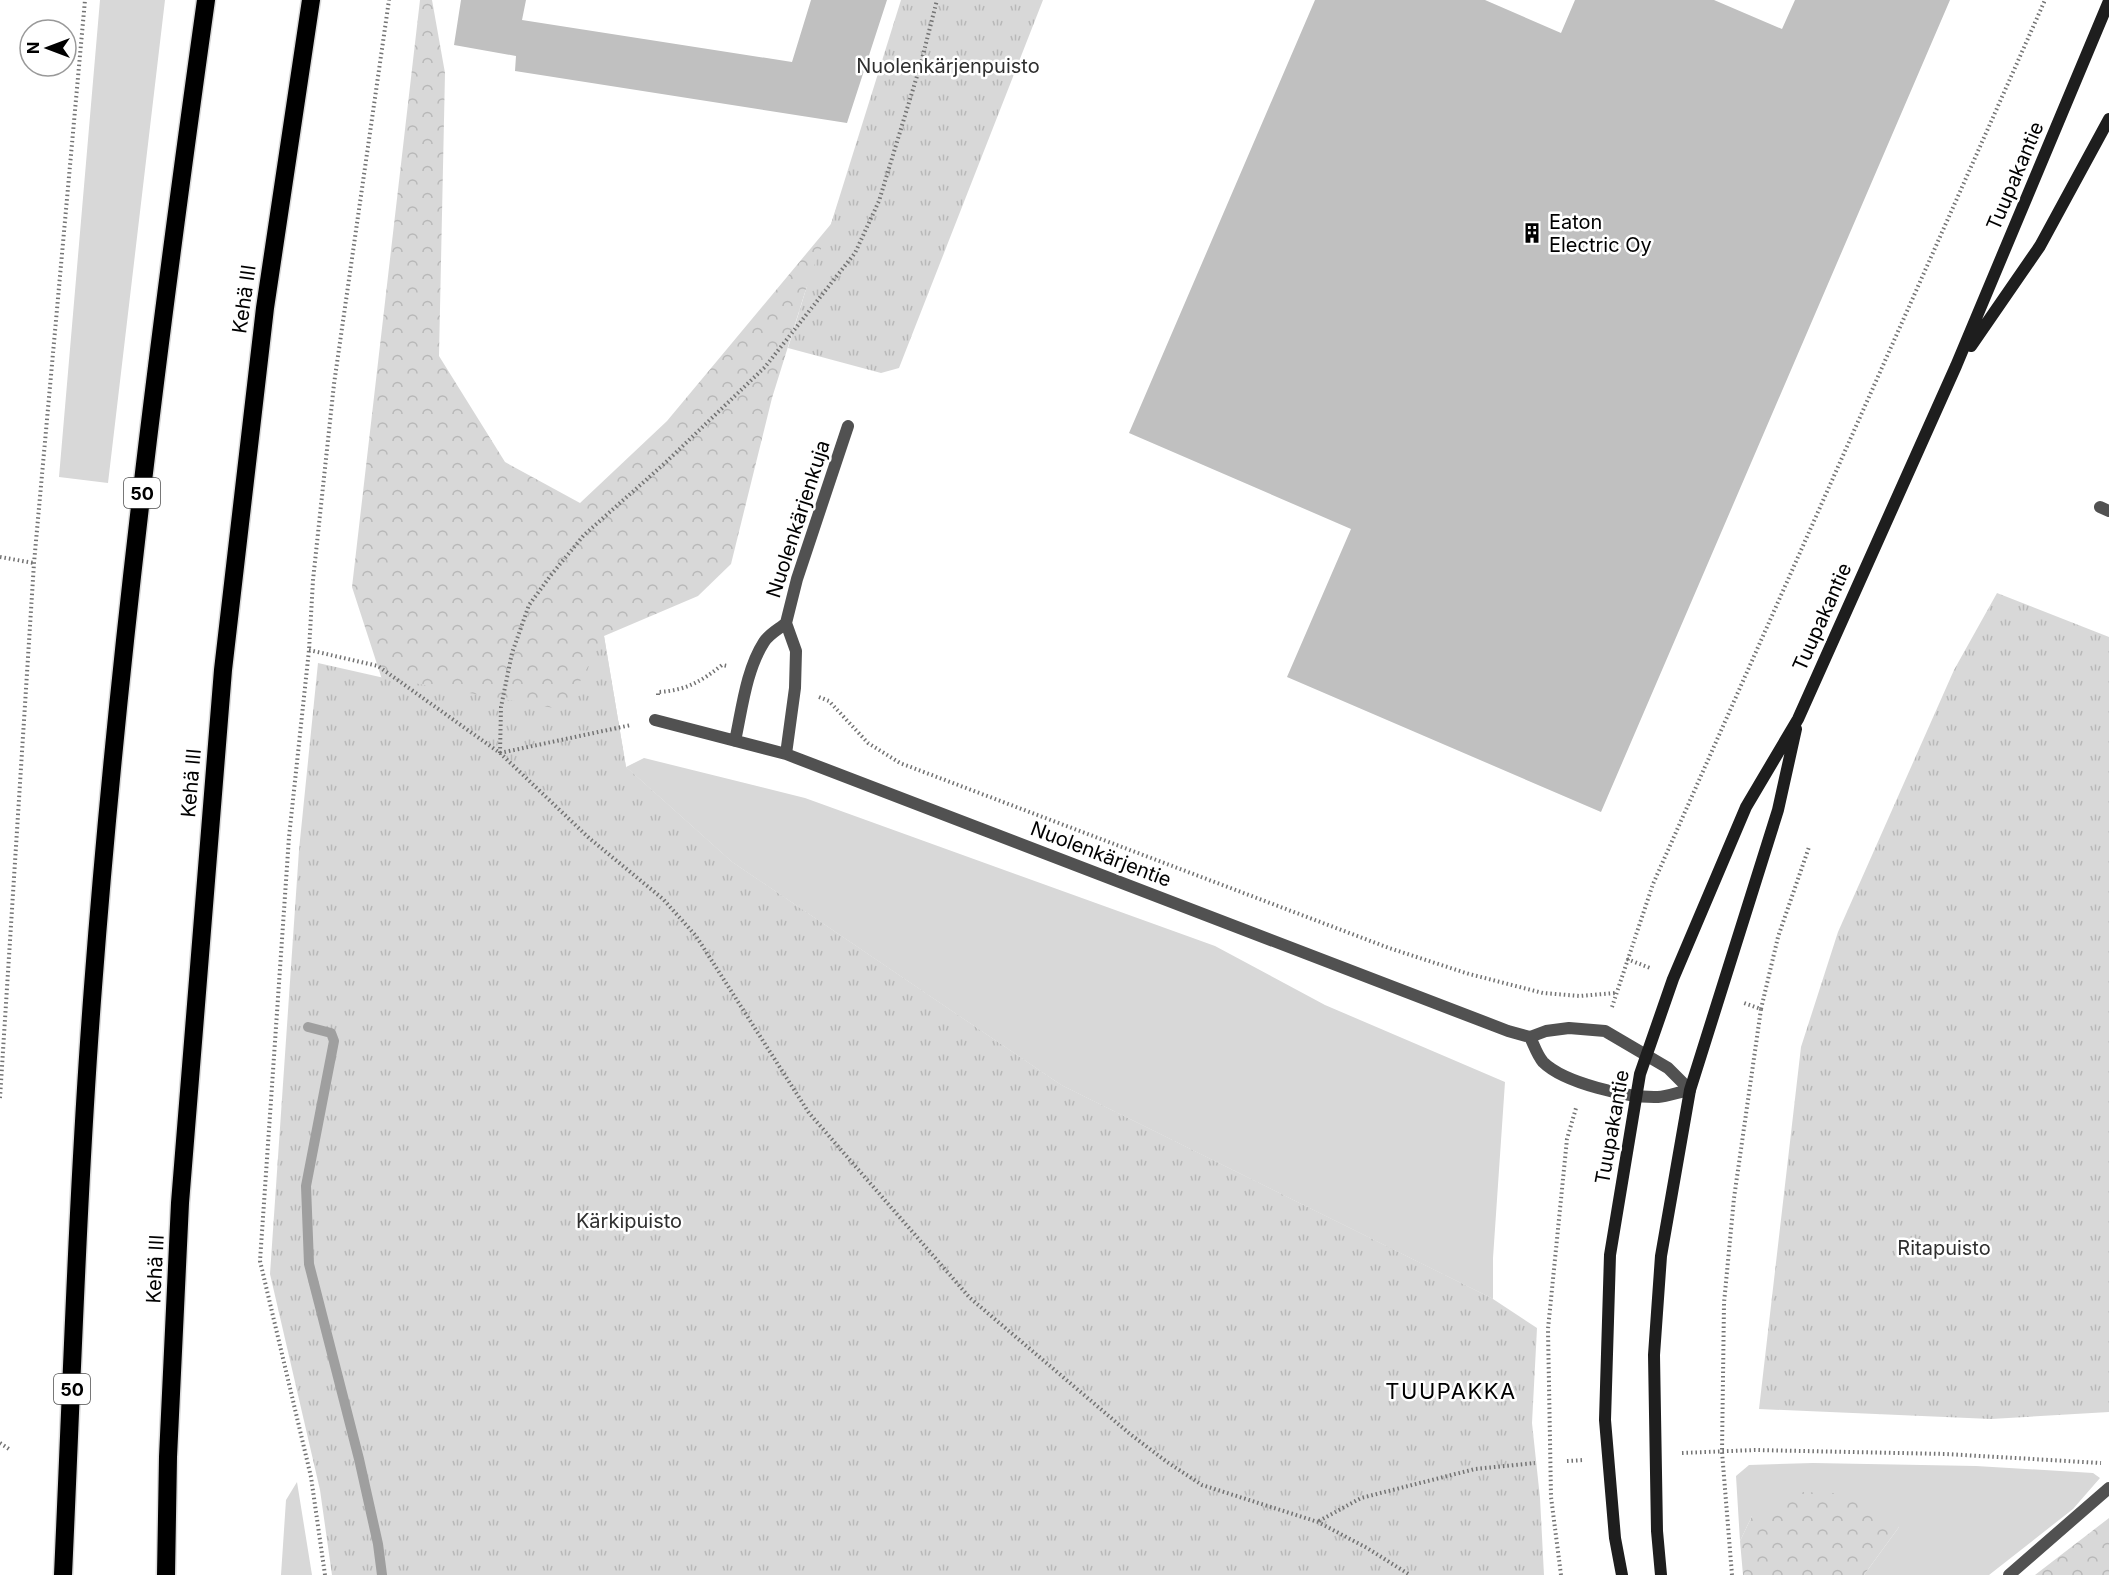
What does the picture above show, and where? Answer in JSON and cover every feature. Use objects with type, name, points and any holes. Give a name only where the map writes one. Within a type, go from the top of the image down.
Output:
[{"type":"highway","name":"50","points":[[63,1575],[80,1202],[94,975],[123,656],[164,304],[207,0]]},
{"type":"highway","name":"Kehä III","points":[[166,1575],[169,1446],[180,1203],[223,670],[265,308],[311,0]]},
{"type":"main road","name":"Tuupakantie","points":[[1622,1575],[1615,1538],[1605,1420],[1609,1266],[1636,1096],[1646,1054],[1673,979],[1746,807],[1798,719],[1956,366],[2109,1]]},
{"type":"main road","name":"Tuupakantie","points":[[1956,366],[2040,246],[2109,119]]},
{"type":"main road","name":"Tuupakantie","points":[[1661,1575],[1656,1531],[1654,1354],[1661,1256],[1690,1090],[1778,810],[1798,719]]},
{"type":"street","name":"Nuolenkärjenkuja","points":[[786,754],[795,687],[796,651],[786,623],[797,579],[848,426]]},
{"type":"street","name":"Nuolenkärjenkuja","points":[[735,741],[751,674],[766,639],[786,623]]},
{"type":"street","name":"Nuolenkärjentie","points":[[655,720],[786,754],[1497,1027],[1530,1037]]},
{"type":"street","points":[[1569,1028],[1605,1031],[1668,1068],[1690,1090],[1659,1097],[1636,1096],[1585,1084],[1556,1073],[1541,1060],[1530,1037],[1546,1031],[1569,1028]]},
{"type":"street","points":[[2009,1575],[2109,1488]]},
{"type":"path","points":[[0,1098],[34,563],[85,0]]},
{"type":"path","points":[[325,1575],[311,1477],[260,1261],[289,837],[309,650],[313,580],[334,384],[389,0]]},
{"type":"path","points":[[500,753],[501,707],[512,653],[529,605],[551,574],[584,536],[665,463],[765,367],[855,253],[879,201],[921,63],[937,0]]},
{"type":"path","points":[[1605,1031],[1615,993],[1653,884],[2046,0]]},
{"type":"path","points":[[0,556],[34,563]]},
{"type":"path","points":[[309,650],[378,666],[500,753],[589,838],[663,898],[690,929],[809,1113],[970,1298],[1130,1434],[1202,1485],[1318,1522],[1367,1548],[1410,1575]]},
{"type":"path","points":[[500,753],[655,720],[658,692],[671,692],[689,687],[722,665],[751,674]]},
{"type":"path","points":[[795,687],[829,701],[868,743],[900,763],[1389,948],[1469,974],[1543,993],[1580,996],[1615,993]]},
{"type":"path","points":[[1732,1575],[1722,1452],[1724,1303],[1734,1198],[1761,1009],[1778,937],[1809,847]]},
{"type":"path","points":[[1627,959],[1673,979]]},
{"type":"path","points":[[1720,995],[1761,1009]]},
{"type":"path","points":[[1561,1575],[1551,1497],[1548,1329],[1567,1139],[1585,1084]]},
{"type":"path","points":[[0,1443],[9,1449]]},
{"type":"path","points":[[1682,1453],[1754,1450],[1946,1454],[2109,1463]]},
{"type":"path","points":[[1567,1461],[1585,1460]]},
{"type":"path","points":[[1318,1522],[1360,1498],[1475,1469],[1535,1463]]},
{"type":"green space","points":[[100,0],[165,0],[108,483],[59,477]]},
{"type":"green space","points":[[420,0],[432,0],[445,73],[439,356],[505,462],[580,503],[667,421],[831,224],[863,130],[881,124],[806,289],[772,398],[731,564],[698,596],[604,636],[626,767],[732,862],[1061,1085],[1493,1299],[1405,1407],[401,738],[352,587]]},
{"type":"green space","name":"Nuolenkärjenpuisto","points":[[901,0],[1043,0],[899,368],[881,373],[788,348],[810,276],[831,224]]},
{"type":"green space","name":"Ritapuisto","points":[[1997,593],[2109,637],[2109,1412],[1991,1419],[1759,1409],[1801,1047],[1838,932],[1954,670]]},
{"type":"green space","name":"Kärkipuisto","points":[[604,636],[626,767],[732,862],[1061,1085],[1493,1299],[1537,1328],[1532,1423],[1540,1498],[1544,1575],[332,1575],[320,1490],[270,1274],[299,850],[318,663],[380,677],[565,710]]},
{"type":"green space","points":[[644,758],[805,798],[1215,946],[1325,1005],[1505,1082],[1493,1258],[1493,1299],[1061,1085],[732,862],[626,767]]},
{"type":"green space","points":[[1813,1463],[1976,1466],[2093,1473],[2100,1478],[2073,1509],[1989,1575],[1864,1575],[1899,1527],[1752,1516],[1740,1541],[1736,1476],[1749,1465]]},
{"type":"green space","points":[[297,1482],[312,1575],[281,1575],[286,1500]]},
{"type":"green space","points":[[1803,1492],[1833,1493],[1874,1510],[1899,1527],[1864,1575],[1743,1575],[1740,1541],[1752,1516]]},
{"type":"green space","points":[[2109,1518],[2109,1575],[2035,1575]]},
{"type":"building","points":[[461,0],[526,0],[522,20],[792,62],[811,0],[887,0],[847,123],[515,71],[516,56],[454,45]]},
{"type":"building","name":"Eaton Electric Oy","points":[[1315,0],[1485,0],[1561,33],[1575,0],[1714,0],[1782,29],[1795,0],[1950,0],[1601,812],[1287,677],[1351,529],[1129,433]]},
{"type":"waterway","points":[[308,1027],[331,1033],[334,1041],[306,1186],[309,1264],[359,1459],[378,1544],[382,1575]]},
{"type":"place","name":"Eaton Electric Oy","points":[[1532,233]]},
{"type":"district","name":"TUUPAKKA","points":[[1451,1391]]}]
